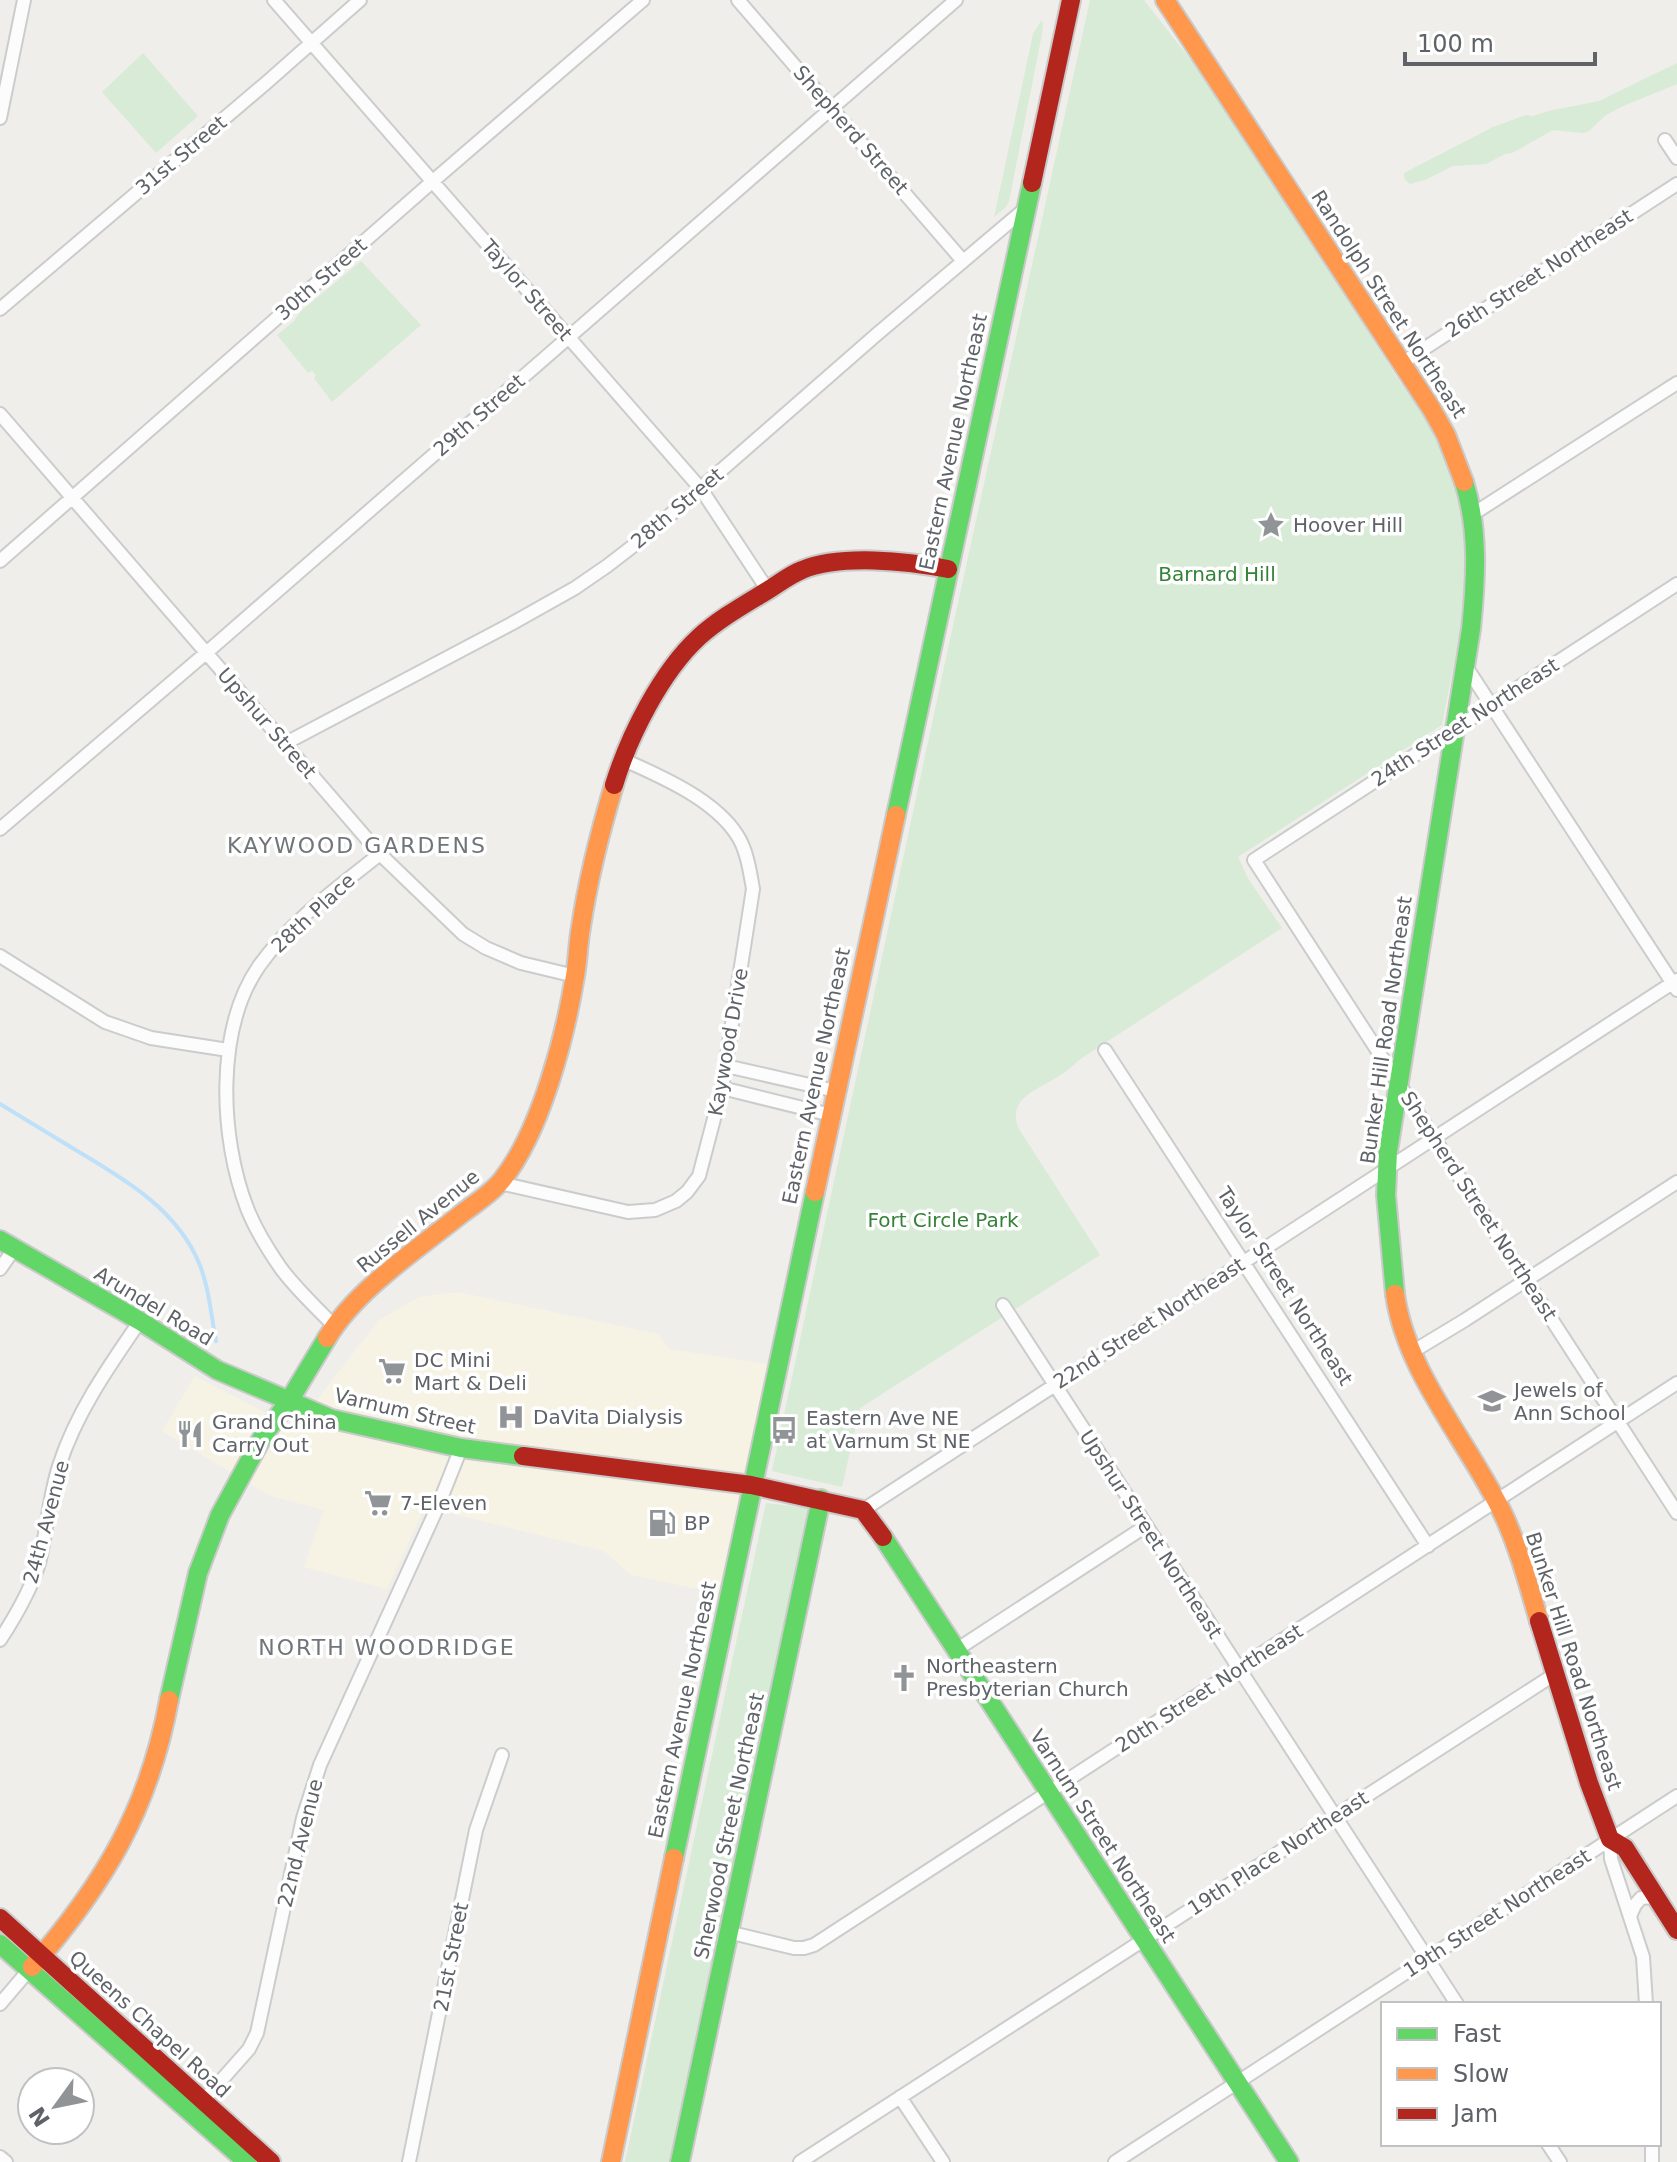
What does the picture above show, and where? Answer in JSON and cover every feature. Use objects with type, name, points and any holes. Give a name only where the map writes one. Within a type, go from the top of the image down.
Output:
[{"type":"street","points":[[0,118],[24,0]]},
{"type":"street","name":"Taylor Street","points":[[274,0],[701,489],[767,589]]},
{"type":"street","name":"31st Street","points":[[0,309],[360,0]]},
{"type":"street","name":"30th Street","points":[[0,561],[643,0]]},
{"type":"street","name":"Shepherd Street","points":[[738,0],[963,261]]},
{"type":"street","name":"29th Street","points":[[0,829],[956,0]]},
{"type":"street","name":"Eastern Avenue Northeast","points":[[611,2162],[751,1485],[1071,0]]},
{"type":"street","name":"Randolph Street Northeast","points":[[1165,0],[1402,363],[1447,436],[1462,473],[1473,514],[1476,575],[1457,728]]},
{"type":"street","points":[[1665,140],[1677,158]]},
{"type":"street","name":"26th Street Northeast","points":[[1402,363],[1677,184]]},
{"type":"street","name":"28th Street","points":[[284,744],[511,624],[607,566],[646,536],[1026,208]]},
{"type":"street","points":[[1473,514],[1677,383]]},
{"type":"street","name":"Upshur Street","points":[[0,414],[380,854],[446,919],[486,948],[521,963],[575,976]]},
{"type":"street","name":"Russell Avenue","points":[[0,2004],[93,1891],[122,1843],[141,1802],[165,1721],[198,1573],[220,1515],[263,1436],[289,1401],[334,1326],[377,1281],[500,1183],[517,1159],[555,1063],[575,976],[581,926],[601,830],[622,759],[637,724],[697,639],[725,616],[802,570],[828,564],[878,560],[948,569]]},
{"type":"street","name":"24th Street Northeast","points":[[1254,860],[1677,584]]},
{"type":"street","points":[[1465,665],[1675,984]]},
{"type":"street","name":"Bunker Hill Road Northeast","points":[[1457,728],[1389,1141],[1386,1195],[1394,1290],[1404,1334],[1412,1352],[1496,1502],[1513,1540],[1589,1783],[1610,1839],[1611,1859],[1645,1965],[1646,2002]]},
{"type":"street","name":"Kaywood Drive","points":[[500,1183],[628,1212],[655,1210],[676,1201],[699,1176],[722,1088],[753,889],[748,862],[738,836],[720,816],[679,785],[622,759]]},
{"type":"street","name":"28th Place","points":[[334,1326],[281,1268],[248,1210],[235,1168],[230,1129],[228,1050],[239,1005],[257,969],[275,945],[310,911],[380,854]]},
{"type":"street","name":"Shepherd Street Northeast","points":[[1254,860],[1677,1513]]},
{"type":"street","points":[[0,956],[105,1022],[151,1038],[228,1050]]},
{"type":"street","name":"22nd Street Northeast","points":[[863,1510],[1675,984]]},
{"type":"street","name":"Taylor Street Northeast","points":[[1105,1050],[1428,1546]]},
{"type":"street","points":[[726,1066],[836,1091]]},
{"type":"street","points":[[722,1088],[831,1115]]},
{"type":"street","points":[[1412,1352],[1677,1182]]},
{"type":"street","points":[[0,1269],[7,1245]]},
{"type":"street","name":"Arundel Road","points":[[7,1245],[140,1321],[217,1370],[289,1401]]},
{"type":"street","name":"Upshur Street Northeast","points":[[1003,1305],[1456,2002]]},
{"type":"street","name":"24th Avenue","points":[[0,1640],[11,1624],[38,1564],[59,1467],[75,1428],[105,1371],[140,1321]]},
{"type":"street","name":"20th Street Northeast","points":[[728,1932],[794,1948],[814,1945],[1677,1383]]},
{"type":"street","name":"Varnum Street","points":[[289,1401],[332,1419],[461,1448],[751,1485]]},
{"type":"street","name":"22nd Avenue","points":[[203,2101],[249,2049],[257,2033],[303,1818],[320,1765],[438,1506],[461,1448]]},
{"type":"street","points":[[751,1485],[863,1510]]},
{"type":"street","name":"Sherwood Street Northeast","points":[[680,2162],[821,1499]]},
{"type":"street","name":"Varnum Street Northeast","points":[[863,1510],[1289,2162]]},
{"type":"street","points":[[956,1650],[1146,1526]]},
{"type":"street","name":"19th Place Northeast","points":[[800,2162],[1555,1674]]},
{"type":"street","name":"21st Street","points":[[409,2162],[476,1830],[502,1755]]},
{"type":"street","name":"19th Street Northeast","points":[[1115,2162],[1677,1796]]},
{"type":"street","points":[[1610,1839],[1625,1848],[1677,1930]]},
{"type":"street","points":[[1630,1916],[1641,1898],[1656,1897]]},
{"type":"street","name":"Queens Chapel Road","points":[[0,1918],[36,1963],[247,2162]]},
{"type":"street","name":"Queens Chapel Road","points":[[0,1944],[36,1963],[203,2101],[271,2162]]},
{"type":"street","points":[[900,2097],[943,2162]]},
{"type":"street","points":[[0,2157],[6,2162]]},
{"type":"shaded area","points":[[458,1292],[658,1334],[669,1349],[773,1365],[723,1594],[631,1575],[604,1551],[425,1507],[387,1589],[304,1567],[324,1510],[271,1496],[162,1431],[195,1376],[295,1428],[379,1320],[419,1297]]},
{"type":"green space","name":"Barnard Hill","points":[[1090,0],[1144,0],[1204,77],[1423,414],[1446,455],[1464,519],[1465,578],[1459,638],[1442,725],[1238,857],[1249,880],[1282,928],[1021,1101],[1016,1118],[1019,1129],[1100,1255],[860,1408],[842,1487],[772,1471]]},
{"type":"green space","points":[[1041,21],[1042,34],[1009,201],[994,217],[1033,34]]},
{"type":"green space","points":[[143,53],[198,116],[156,153],[102,92]]},
{"type":"green space","points":[[1677,63],[1677,84],[1606,115],[1589,131],[1553,130],[1486,164],[1453,166],[1410,184],[1405,180],[1404,173],[1493,127],[1526,115],[1599,101]]},
{"type":"green space","points":[[361,261],[421,325],[332,402],[314,378],[316,375],[312,371],[308,373],[277,335]]},
{"type":"green space","points":[[766,1503],[809,1508],[702,2021],[670,2162],[625,2162]]},
{"type":"waterway","points":[[0,1104],[132,1185],[178,1227],[199,1263],[216,1341]]},
{"type":"traffic: fast","points":[[896,815],[1032,183]]},
{"type":"traffic: fast","points":[[1395,1294],[1386,1195],[1388,1151],[1473,611],[1474,536],[1464,482]]},
{"type":"traffic: fast","points":[[674,1858],[815,1192]]},
{"type":"traffic: fast","points":[[0,1240],[140,1321],[217,1370],[332,1419],[461,1448],[523,1456]]},
{"type":"traffic: fast","points":[[169,1700],[198,1573],[220,1515],[263,1436],[289,1401],[327,1338]]},
{"type":"traffic: fast","points":[[680,2162],[821,1499]]},
{"type":"traffic: fast","points":[[883,1537],[1289,2162]]},
{"type":"traffic: fast","points":[[0,1944],[247,2162]]},
{"type":"traffic: slow","points":[[1165,0],[1431,408],[1446,435],[1464,482]]},
{"type":"traffic: slow","points":[[327,1338],[339,1320],[370,1287],[482,1199],[498,1185],[516,1160],[540,1110],[558,1054],[576,970],[587,891],[614,785]]},
{"type":"traffic: slow","points":[[815,1192],[896,815]]},
{"type":"traffic: slow","points":[[1395,1294],[1401,1324],[1425,1380],[1504,1516],[1539,1621]]},
{"type":"traffic: slow","points":[[32,1967],[81,1906],[120,1843],[149,1776],[169,1700]]},
{"type":"traffic: slow","points":[[611,2162],[674,1858]]},
{"type":"traffic: jam","points":[[1032,183],[1071,0]]},
{"type":"traffic: jam","points":[[614,785],[637,726],[659,686],[685,651],[731,613],[792,575],[818,565],[874,560],[948,569]]},
{"type":"traffic: jam","points":[[523,1456],[751,1485],[863,1510],[883,1537]]},
{"type":"traffic: jam","points":[[1539,1621],[1589,1783],[1610,1839],[1625,1848],[1677,1930]]},
{"type":"traffic: jam","points":[[0,1918],[271,2162]]},
{"type":"place","name":"Hoover Hill","points":[[1271,525]]},
{"type":"place","name":"DC Mini Mart & Deli","points":[[392,1371]]},
{"type":"place","name":"Jewels of Ann School","points":[[1492,1401]]},
{"type":"place","name":"DaVita Dialysis","points":[[511,1417]]},
{"type":"place","name":"Eastern Ave NE at Varnum St NE","points":[[784,1430]]},
{"type":"place","name":"Grand China Carry Out","points":[[190,1434]]},
{"type":"place","name":"7-Eleven","points":[[378,1503]]},
{"type":"place","name":"BP","points":[[662,1523]]},
{"type":"place","name":"Northeastern Presbyterian Church","points":[[904,1678]]},
{"type":"district","name":"KAYWOOD GARDENS","points":[[357,845]]},
{"type":"district","name":"NORTH WOODRIDGE","points":[[387,1647]]},
{"type":"park label","name":"Fort Circle Park","points":[[943,1220]]}]
